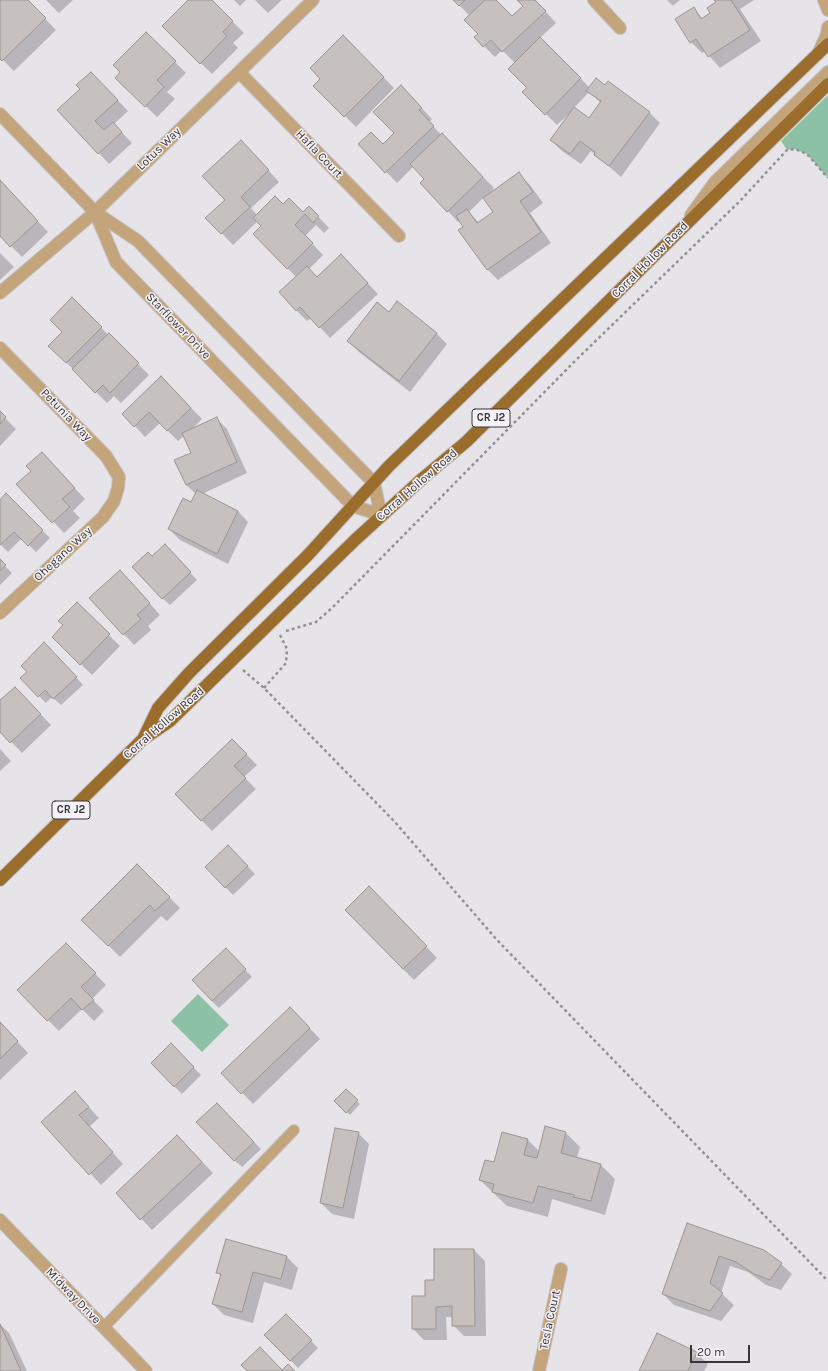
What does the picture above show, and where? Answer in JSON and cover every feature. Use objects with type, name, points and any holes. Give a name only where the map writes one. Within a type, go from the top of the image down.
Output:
[{"type":"main road","points":[[142,740],[158,708],[189,673],[308,555],[374,483],[828,44]]},
{"type":"main road","name":"Corral Hollow Road","points":[[0,880],[142,740],[170,721],[381,515],[466,442],[828,84]]},
{"type":"street","name":"Lotus Way","points":[[0,293],[95,212],[313,0]]},
{"type":"street","points":[[594,0],[620,28]]},
{"type":"street","points":[[824,0],[828,10]]},
{"type":"street","points":[[818,55],[827,34],[828,27]]},
{"type":"street","name":"Hafla Court","points":[[239,72],[399,236]]},
{"type":"street","points":[[684,226],[715,182],[828,72]]},
{"type":"street","name":"Starflower Drive","points":[[0,114],[95,212],[116,262],[353,506],[381,515]]},
{"type":"street","points":[[95,212],[138,241],[374,483],[381,515]]},
{"type":"street","name":"Petunia Way","points":[[0,348],[106,456],[119,477],[118,488]]},
{"type":"street","name":"Ohegano Way","points":[[0,613],[103,517],[114,501],[118,488]]},
{"type":"street","name":"Midway Drive","points":[[0,1220],[146,1371]]},
{"type":"street","name":"Tesla Court","points":[[539,1371],[561,1269]]},
{"type":"lane","points":[[104,1328],[294,1130]]},
{"type":"path","points":[[264,688],[286,663],[287,649],[279,632],[299,628],[316,622],[332,608],[575,361],[740,201],[787,150],[795,149],[807,154],[828,178]]},
{"type":"path","points":[[232,660],[264,688],[394,820],[497,940],[828,1280]]},
{"type":"green space","points":[[828,95],[828,178],[807,154],[795,149],[787,150],[781,141]]},
{"type":"green space","points":[[198,994],[229,1025],[202,1052],[171,1021]]},
{"type":"building","points":[[0,0],[28,0],[46,18],[2,61],[0,59]]},
{"type":"building","points":[[188,0],[212,0],[233,21],[223,32],[227,36],[200,64],[162,26]]},
{"type":"building","points":[[453,0],[465,0],[459,6]]},
{"type":"building","points":[[485,0],[496,0],[512,16],[523,6],[517,0],[535,0],[546,11],[502,52],[491,40],[483,47],[474,37],[478,34],[464,20]]},
{"type":"building","points":[[714,0],[731,0],[750,30],[708,57],[696,39],[690,43],[675,19],[694,7],[701,19],[710,13],[707,8],[716,2]]},
{"type":"building","points":[[146,32],[176,61],[157,80],[164,87],[145,107],[115,78],[120,72],[113,65]]},
{"type":"building","points":[[343,35],[384,77],[344,117],[313,86],[320,79],[310,68]]},
{"type":"building","points":[[540,37],[581,78],[545,115],[522,92],[527,88],[508,69]]},
{"type":"building","points":[[91,72],[118,100],[95,121],[104,130],[113,122],[122,132],[98,154],[57,110],[80,89],[76,85]]},
{"type":"building","points":[[596,78],[605,85],[608,81],[650,112],[609,166],[594,155],[595,152],[580,141],[570,154],[550,140],[574,107],[589,118],[601,101],[586,91]]},
{"type":"building","points":[[401,85],[422,108],[419,110],[434,126],[385,173],[358,144],[371,132],[383,144],[394,133],[373,112]]},
{"type":"building","points":[[442,133],[483,177],[447,212],[420,183],[424,179],[410,164]]},
{"type":"building","points":[[241,140],[269,170],[241,197],[250,207],[221,234],[205,218],[225,200],[202,176]]},
{"type":"building","points":[[519,172],[533,192],[520,201],[541,232],[487,270],[458,230],[463,227],[456,216],[467,209],[477,223],[493,212],[483,198]]},
{"type":"building","points":[[0,180],[38,221],[10,247],[0,236]]},
{"type":"building","points":[[275,196],[283,204],[289,198],[303,212],[309,206],[319,216],[313,223],[305,214],[295,225],[313,243],[287,269],[253,234],[261,226],[253,218]]},
{"type":"building","points":[[341,254],[368,283],[319,328],[300,307],[296,311],[279,292],[307,266],[317,277]]},
{"type":"building","points":[[72,297],[102,327],[66,363],[48,346],[62,332],[50,320]]},
{"type":"building","points":[[397,301],[437,333],[399,381],[347,341],[377,302],[389,312]]},
{"type":"building","points":[[109,333],[139,363],[110,393],[103,385],[95,393],[72,369]]},
{"type":"building","points":[[161,376],[191,408],[167,431],[149,412],[134,427],[122,414]]},
{"type":"building","points":[[0,411],[6,417],[0,424]]},
{"type":"building","points":[[217,417],[237,462],[186,485],[174,460],[191,453],[182,433]]},
{"type":"building","points":[[42,452],[75,488],[62,499],[70,507],[52,523],[16,484],[31,471],[26,466]]},
{"type":"building","points":[[197,490],[238,511],[217,554],[168,529],[183,498],[191,502]]},
{"type":"building","points":[[6,493],[43,530],[28,546],[14,532],[0,545],[0,500]]},
{"type":"building","points":[[165,544],[191,572],[162,599],[132,567],[148,552],[152,556]]},
{"type":"building","points":[[0,559],[6,565],[0,571]]},
{"type":"building","points":[[120,570],[150,603],[137,615],[141,619],[123,635],[89,598]]},
{"type":"building","points":[[77,602],[110,634],[80,665],[52,637],[63,625],[58,621]]},
{"type":"building","points":[[44,642],[77,677],[53,699],[45,690],[38,697],[20,678],[27,672],[21,666]]},
{"type":"building","points":[[15,687],[41,714],[10,743],[0,732],[0,700]]},
{"type":"building","points":[[232,739],[247,754],[234,766],[246,778],[201,821],[175,794]]},
{"type":"building","points":[[228,845],[248,866],[225,888],[205,867]]},
{"type":"building","points":[[137,864],[170,897],[155,911],[150,905],[108,946],[81,920]]},
{"type":"building","points":[[369,886],[427,946],[403,969],[345,910]]},
{"type":"building","points":[[66,943],[96,973],[81,987],[94,1000],[82,1010],[71,998],[47,1021],[17,990]]},
{"type":"building","points":[[226,948],[246,969],[212,1001],[192,980]]},
{"type":"building","points":[[290,1007],[310,1028],[241,1094],[221,1073]]},
{"type":"building","points":[[0,1022],[18,1041],[0,1059]]},
{"type":"building","points":[[171,1043],[194,1067],[174,1087],[151,1063]]},
{"type":"building","points":[[346,1089],[358,1100],[346,1113],[334,1101]]},
{"type":"building","points":[[75,1091],[89,1107],[79,1115],[113,1152],[89,1175],[41,1122]]},
{"type":"building","points":[[217,1103],[254,1142],[234,1161],[196,1122]]},
{"type":"building","points":[[545,1126],[566,1132],[561,1153],[601,1164],[591,1201],[538,1186],[533,1203],[492,1192],[494,1184],[479,1180],[485,1160],[494,1162],[502,1132],[528,1139],[524,1155],[537,1158]]},
{"type":"building","points":[[335,1128],[359,1132],[343,1208],[320,1203]]},
{"type":"building","points":[[177,1135],[202,1162],[140,1220],[116,1193]]},
{"type":"building","points":[[687,1223],[764,1250],[782,1263],[770,1280],[754,1274],[736,1262],[719,1256],[710,1283],[723,1293],[710,1311],[662,1294]]},
{"type":"building","points":[[226,1239],[287,1256],[281,1279],[253,1272],[242,1312],[212,1304],[221,1274],[216,1273]]},
{"type":"building","points":[[434,1249],[474,1249],[475,1326],[452,1326],[452,1306],[436,1307],[436,1329],[412,1329],[412,1296],[425,1296],[425,1280],[434,1280]]},
{"type":"building","points":[[286,1314],[312,1340],[290,1361],[264,1335]]},
{"type":"building","points":[[0,1324],[21,1371],[0,1371]]},
{"type":"building","points":[[657,1333],[697,1352],[688,1371],[639,1371]]},
{"type":"building","points":[[260,1347],[282,1370],[288,1364],[295,1371],[247,1371],[241,1365]]}]
